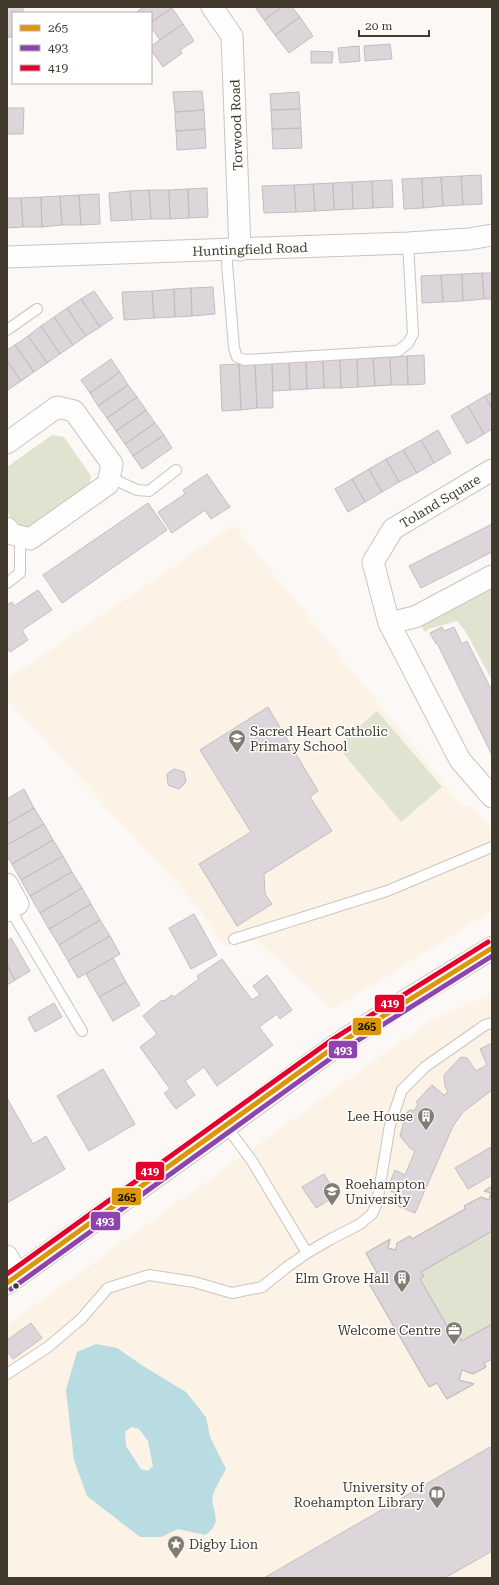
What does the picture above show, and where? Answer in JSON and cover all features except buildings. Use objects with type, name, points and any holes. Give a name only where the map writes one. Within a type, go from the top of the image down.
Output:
[{"type":"highway","points":[[12,1279],[226,1126],[336,1045],[492,948]]},
{"type":"street","name":"Torwood Road","points":[[212,7],[232,36],[233,250]]},
{"type":"street","name":"Huntingfield Road","points":[[7,257],[408,243],[469,239],[492,235]]},
{"type":"street","points":[[10,436],[57,407],[74,411],[112,464],[108,484],[30,539],[14,532]]},
{"type":"street","name":"Toland Square","points":[[492,470],[393,529],[373,562],[389,623],[460,760],[492,797]]},
{"type":"street","points":[[389,623],[415,617],[492,576]]},
{"type":"street","points":[[7,884],[18,904],[9,910]]},
{"type":"street","points":[[7,1256],[12,1279]]},
{"type":"lane","points":[[233,250],[234,348],[237,357],[244,360],[398,351],[408,343],[413,334],[408,243]]},
{"type":"lane","points":[[7,330],[37,309]]},
{"type":"lane","points":[[109,476],[137,490],[149,491],[176,470]]},
{"type":"lane","points":[[7,583],[20,573],[14,532]]},
{"type":"lane","points":[[234,939],[387,891],[492,847]]},
{"type":"lane","points":[[9,910],[82,1031]]},
{"type":"lane","points":[[7,1374],[48,1347],[81,1319],[108,1288],[149,1275],[194,1282],[232,1293],[262,1287],[307,1253],[360,1224],[372,1214],[377,1203],[390,1125],[402,1090],[425,1068],[485,1025],[492,1023]]},
{"type":"lane","points":[[226,1126],[252,1161],[307,1253]]},
{"type":"shaded area","name":"Sacred Heart Catholic Primary School","points":[[234,525],[462,806],[472,806],[492,830],[492,911],[333,1009],[256,940],[224,946],[199,908],[7,699],[7,680]]},
{"type":"shaded area","name":"Roehampton University","points":[[492,994],[492,1578],[7,1578],[7,1325],[430,1021]]},
{"type":"green space","points":[[52,435],[64,437],[91,476],[89,487],[29,530],[17,526],[7,511],[7,467]]},
{"type":"green space","points":[[492,576],[492,680],[465,631],[457,621],[429,629],[425,632],[415,617]]},
{"type":"green space","points":[[377,711],[442,787],[401,822],[337,746]]},
{"type":"green space","points":[[492,1231],[492,1324],[462,1341],[460,1337],[455,1340],[420,1279],[424,1276],[421,1272]]},
{"type":"water","points":[[96,1344],[117,1348],[186,1392],[206,1417],[210,1437],[226,1469],[217,1485],[212,1500],[216,1520],[215,1525],[205,1535],[178,1529],[161,1537],[140,1537],[87,1496],[74,1460],[66,1390],[77,1352]],"holes":[[[131,1427],[139,1429],[148,1441],[153,1466],[148,1471],[141,1469],[126,1446],[125,1432]]]},
{"type":"transit line","name":"419","points":[[7,1274],[333,1039],[488,942]]},
{"type":"transit line","name":"265","points":[[7,1283],[337,1045],[492,948]]},
{"type":"transit line","name":"493","points":[[11,1289],[341,1051],[492,956]]},
{"type":"place","name":"Sacred Heart Catholic Primary School","points":[[237,753]]},
{"type":"place","name":"Lee House","points":[[426,1131]]},
{"type":"place","name":"Roehampton University","points":[[332,1206]]},
{"type":"place","name":"Elm Grove Hall","points":[[402,1293]]},
{"type":"place","name":"Welcome Centre","points":[[454,1345]]},
{"type":"place","name":"University of Roehampton Library","points":[[437,1509]]},
{"type":"place","name":"Digby Lion","points":[[176,1559]]}]
